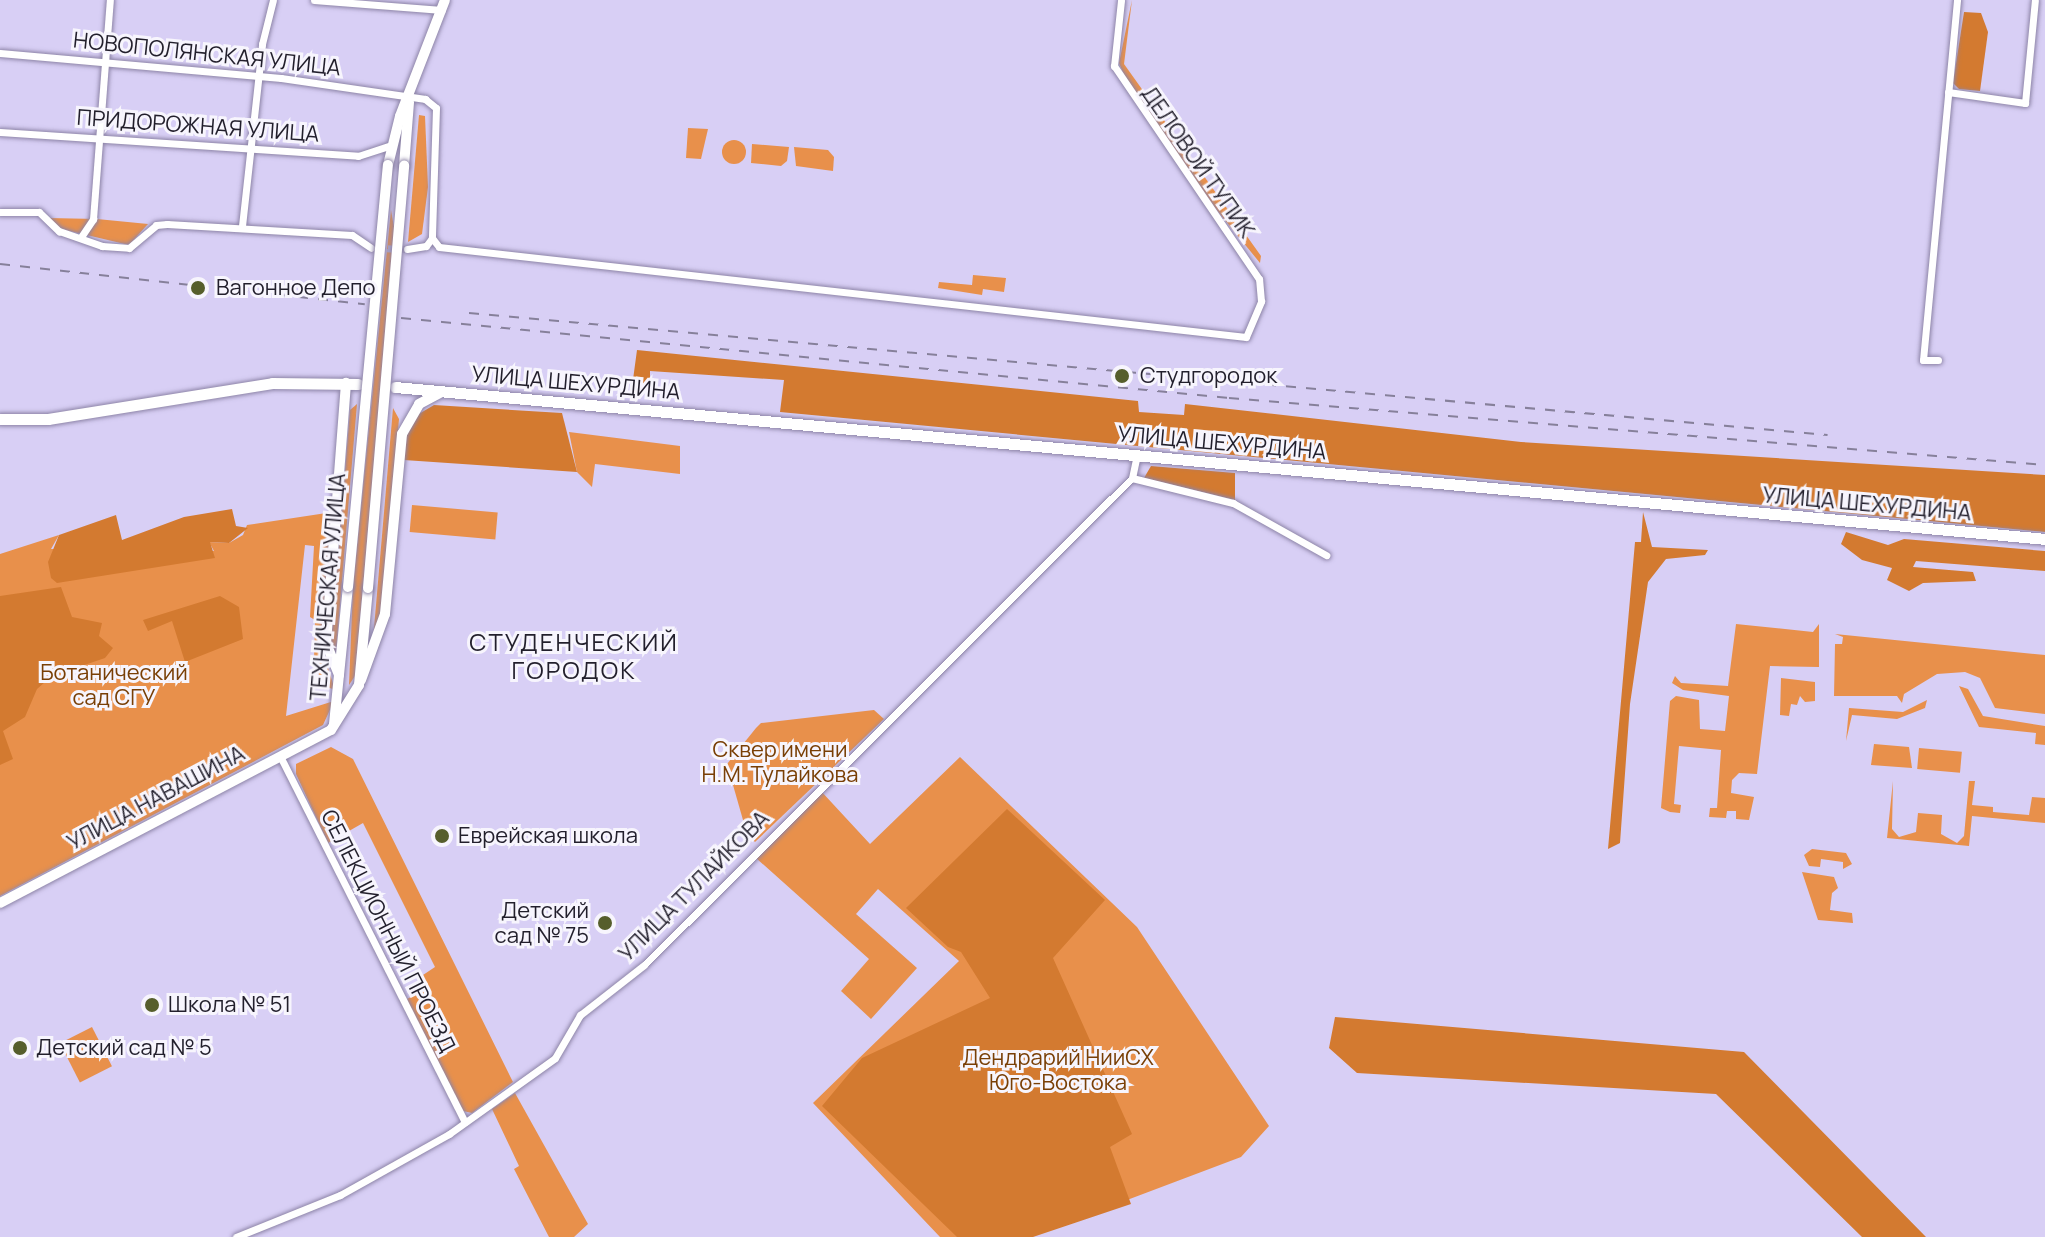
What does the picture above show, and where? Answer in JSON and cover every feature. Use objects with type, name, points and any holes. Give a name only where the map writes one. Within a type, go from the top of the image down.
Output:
[{"type":"main road","name":"ТЕХНИЧЕСКАЯ УЛИЦА","points":[[331,730],[339,679],[391,145],[444,5]]},
{"type":"main road","name":"ТЕХНИЧЕСКАЯ УЛИЦА","points":[[331,730],[358,687],[410,96]]},
{"type":"main road","points":[[0,419],[48,419],[272,383],[352,384],[326,643],[339,679]]},
{"type":"main road","name":"УЛИЦА ШЕХУРДИНА","points":[[395,387],[2045,539]]},
{"type":"main road","points":[[358,687],[385,614],[402,434],[419,404],[444,391]]},
{"type":"main road","name":"УЛИЦА НАВАШИНА","points":[[0,903],[331,730]]},
{"type":"street","points":[[81,237],[93,219],[103,138],[110,0]]},
{"type":"street","points":[[242,226],[265,19],[273,0]]},
{"type":"street","points":[[314,0],[444,5]]},
{"type":"street","name":"ДЕЛОВОЙ ТУПИК","points":[[432,238],[439,247],[455,249],[1246,337],[1261,301],[1259,279],[1120,79],[1112,60],[1121,0]]},
{"type":"street","points":[[1938,360],[1923,360],[1957,0]]},
{"type":"street","points":[[1948,92],[2025,103],[2035,0]]},
{"type":"street","name":"НОВОПОЛЯНСКАЯ УЛИЦА","points":[[0,53],[410,96]]},
{"type":"street","points":[[407,249],[426,246],[432,238],[436,108],[410,96]]},
{"type":"street","name":"ПРИДОРОЖНАЯ УЛИЦА","points":[[0,132],[358,156],[391,145]]},
{"type":"street","points":[[0,212],[39,212],[52,227],[102,246],[129,248],[156,225],[242,226],[352,235],[371,248]]},
{"type":"street","points":[[1137,455],[1132,478],[1223,499],[1326,555]]},
{"type":"street","name":"УЛИЦА ТУЛАЙКОВА","points":[[236,1237],[340,1195],[465,1122],[555,1058],[580,1015],[644,965],[1132,478]]},
{"type":"street","points":[[339,679],[346,694],[358,687]]},
{"type":"street","name":"СЕЛЕКЦИОННЫЙ ПРОЕЗД","points":[[280,756],[465,1122]]},
{"type":"green space","points":[[1132,0],[1124,64],[1261,256],[1260,263],[1202,192],[1128,84],[1119,63]]},
{"type":"green space","points":[[1964,12],[1981,13],[1988,32],[1980,91],[1959,89],[1953,83]]},
{"type":"green space","points":[[419,115],[425,116],[428,187],[422,234],[408,242]]},
{"type":"green space","points":[[688,128],[708,129],[701,159],[686,158]]},
{"type":"green space","points":[[734,140],[743,143],[746,152],[743,161],[734,164],[725,161],[722,152],[725,143]]},
{"type":"green space","points":[[752,144],[789,147],[787,161],[781,166],[751,163]]},
{"type":"green space","points":[[794,147],[828,150],[834,157],[833,171],[796,166]]},
{"type":"green space","points":[[391,210],[395,233],[355,676],[349,685],[353,587]]},
{"type":"green space","points":[[48,218],[148,224],[129,245],[57,228]]},
{"type":"green space","points":[[973,275],[1006,278],[1004,292],[983,289],[982,295],[938,288],[939,282],[972,285]]},
{"type":"green space","points":[[637,350],[1138,401],[1139,412],[1184,415],[1185,404],[1521,442],[2045,475],[2045,532],[780,412],[784,380],[650,371],[650,390],[632,387]]},
{"type":"green space","points":[[357,404],[334,652],[331,641],[350,410]]},
{"type":"green space","points":[[434,405],[562,413],[577,472],[404,460],[405,436],[417,415]]},
{"type":"green space","points":[[393,408],[399,419],[382,613],[373,640]]},
{"type":"green space","points":[[569,432],[680,446],[680,474],[595,464],[592,487],[577,472]]},
{"type":"green space","points":[[1151,466],[1235,473],[1235,500],[1144,478]]},
{"type":"green space","points":[[412,505],[498,512],[495,539],[410,532]]},
{"type":"green space","points":[[232,509],[236,526],[248,528],[229,543],[210,542],[215,558],[57,583],[51,578],[48,562],[59,535],[116,515],[122,540],[184,517]]},
{"type":"green space","name":"Ботанический сад СГУ","points":[[333,512],[321,645],[335,690],[322,685],[314,659],[315,620],[310,617],[314,546],[305,545],[286,716],[334,701],[323,725],[0,896],[0,554],[59,535],[51,549],[214,551],[209,542],[229,543],[243,535],[247,525]]},
{"type":"green space","points":[[1643,512],[1652,547],[1708,550],[1705,555],[1666,559],[1648,582],[1630,704],[1620,843],[1608,849],[1635,542],[1641,542]]},
{"type":"green space","points":[[1846,532],[1888,545],[1904,539],[2045,551],[2045,571],[1916,561],[1913,567],[1973,572],[1976,581],[1923,583],[1909,591],[1887,580],[1892,568],[1862,560],[1841,544]]},
{"type":"green space","points":[[61,587],[72,617],[102,623],[99,636],[113,648],[105,658],[52,676],[37,689],[25,717],[3,731],[13,759],[0,765],[0,596]]},
{"type":"green space","points":[[220,596],[239,607],[243,639],[185,662],[172,621],[148,631],[143,620]]},
{"type":"green space","points":[[1736,624],[1813,632],[1819,624],[1819,667],[1770,666],[1757,774],[1739,773],[1732,780],[1731,793],[1754,797],[1749,820],[1736,819],[1736,811],[1727,811],[1726,818],[1709,817],[1710,808],[1717,808],[1721,750],[1679,746],[1674,804],[1681,805],[1680,813],[1670,812],[1661,808],[1670,701],[1676,696],[1699,700],[1700,729],[1725,731],[1729,696],[1683,690],[1672,683],[1675,676],[1681,683],[1728,686]]},
{"type":"green space","points":[[1835,634],[2045,655],[2045,714],[1995,708],[1980,678],[1965,672],[1937,674],[1904,694],[1902,703],[1897,696],[1834,696],[1835,644],[1842,644],[1843,637]]},
{"type":"green space","points":[[1781,678],[1815,682],[1815,701],[1805,702],[1800,696],[1797,705],[1791,704],[1789,716],[1780,715]]},
{"type":"green space","points":[[1959,686],[1968,689],[1983,716],[2045,726],[2045,745],[2035,744],[2036,733],[1979,727]]},
{"type":"green space","points":[[1927,700],[1925,708],[1897,719],[1852,715],[1846,741],[1849,708],[1903,712]]},
{"type":"green space","name":"Сквер имени Н.М. Тулайкова","points":[[874,710],[884,719],[755,842],[747,834],[727,764],[756,728],[761,723]]},
{"type":"green space","points":[[1874,744],[1909,747],[1912,768],[1871,765]]},
{"type":"green space","points":[[331,747],[353,759],[513,1082],[472,1113],[463,1111],[408,1005],[407,999],[428,988],[423,975],[435,967],[363,823],[328,843],[296,774],[296,764]]},
{"type":"green space","points":[[1919,748],[1962,752],[1960,773],[1917,769]]},
{"type":"green space","name":"Дендрарий НииСХ Юго-Востока","points":[[960,757],[1137,927],[1269,1126],[1241,1157],[1029,1237],[940,1237],[813,1103],[959,961],[878,889],[856,914],[917,968],[871,1019],[841,991],[869,959],[756,858],[820,790],[870,844]]},
{"type":"green space","points":[[1893,781],[1892,829],[1899,837],[1916,832],[1918,813],[1942,815],[1941,834],[1957,843],[1964,836],[1969,781],[1975,781],[1972,805],[1993,807],[1993,812],[2029,815],[2032,797],[2045,798],[2045,823],[1972,816],[1969,846],[1887,838]]},
{"type":"green space","points":[[1007,809],[1105,900],[1053,958],[1132,1134],[1110,1147],[1131,1204],[1033,1237],[957,1237],[822,1106],[862,1058],[990,998],[961,952],[948,947],[906,908]]},
{"type":"green space","points":[[1812,849],[1846,853],[1852,864],[1843,869],[1843,862],[1821,859],[1820,867],[1809,866],[1804,855]]},
{"type":"green space","points":[[1802,872],[1834,877],[1838,888],[1832,893],[1830,910],[1852,913],[1853,923],[1818,920]]},
{"type":"green space","points":[[1335,1017],[1744,1052],[1926,1237],[1862,1237],[1716,1094],[1357,1073],[1329,1048]]},
{"type":"green space","points":[[92,1027],[112,1066],[80,1083],[60,1043]]},
{"type":"green space","points":[[515,1093],[588,1224],[574,1237],[549,1237],[514,1169],[519,1166],[492,1109]]},
{"type":"tunnel","points":[[377,248],[407,249]]},
{"type":"railway","points":[[0,264],[365,304]]},
{"type":"railway","points":[[469,313],[1828,435]]},
{"type":"railway","points":[[401,318],[1229,398],[2045,465]]},
{"type":"place","name":"Вагонное Депо","points":[[198,288]]},
{"type":"place","name":"Студгородок","points":[[1122,376]]},
{"type":"place","name":"Еврейская школа","points":[[442,836]]},
{"type":"place","name":"Детский сад № 75","points":[[605,923]]},
{"type":"place","name":"Школа № 51","points":[[152,1005]]},
{"type":"place","name":"Детский сад № 5","points":[[20,1048]]},
{"type":"district","name":"СТУДЕНЧЕСКИЙ ГОРОДОК","points":[[574,656]]}]
